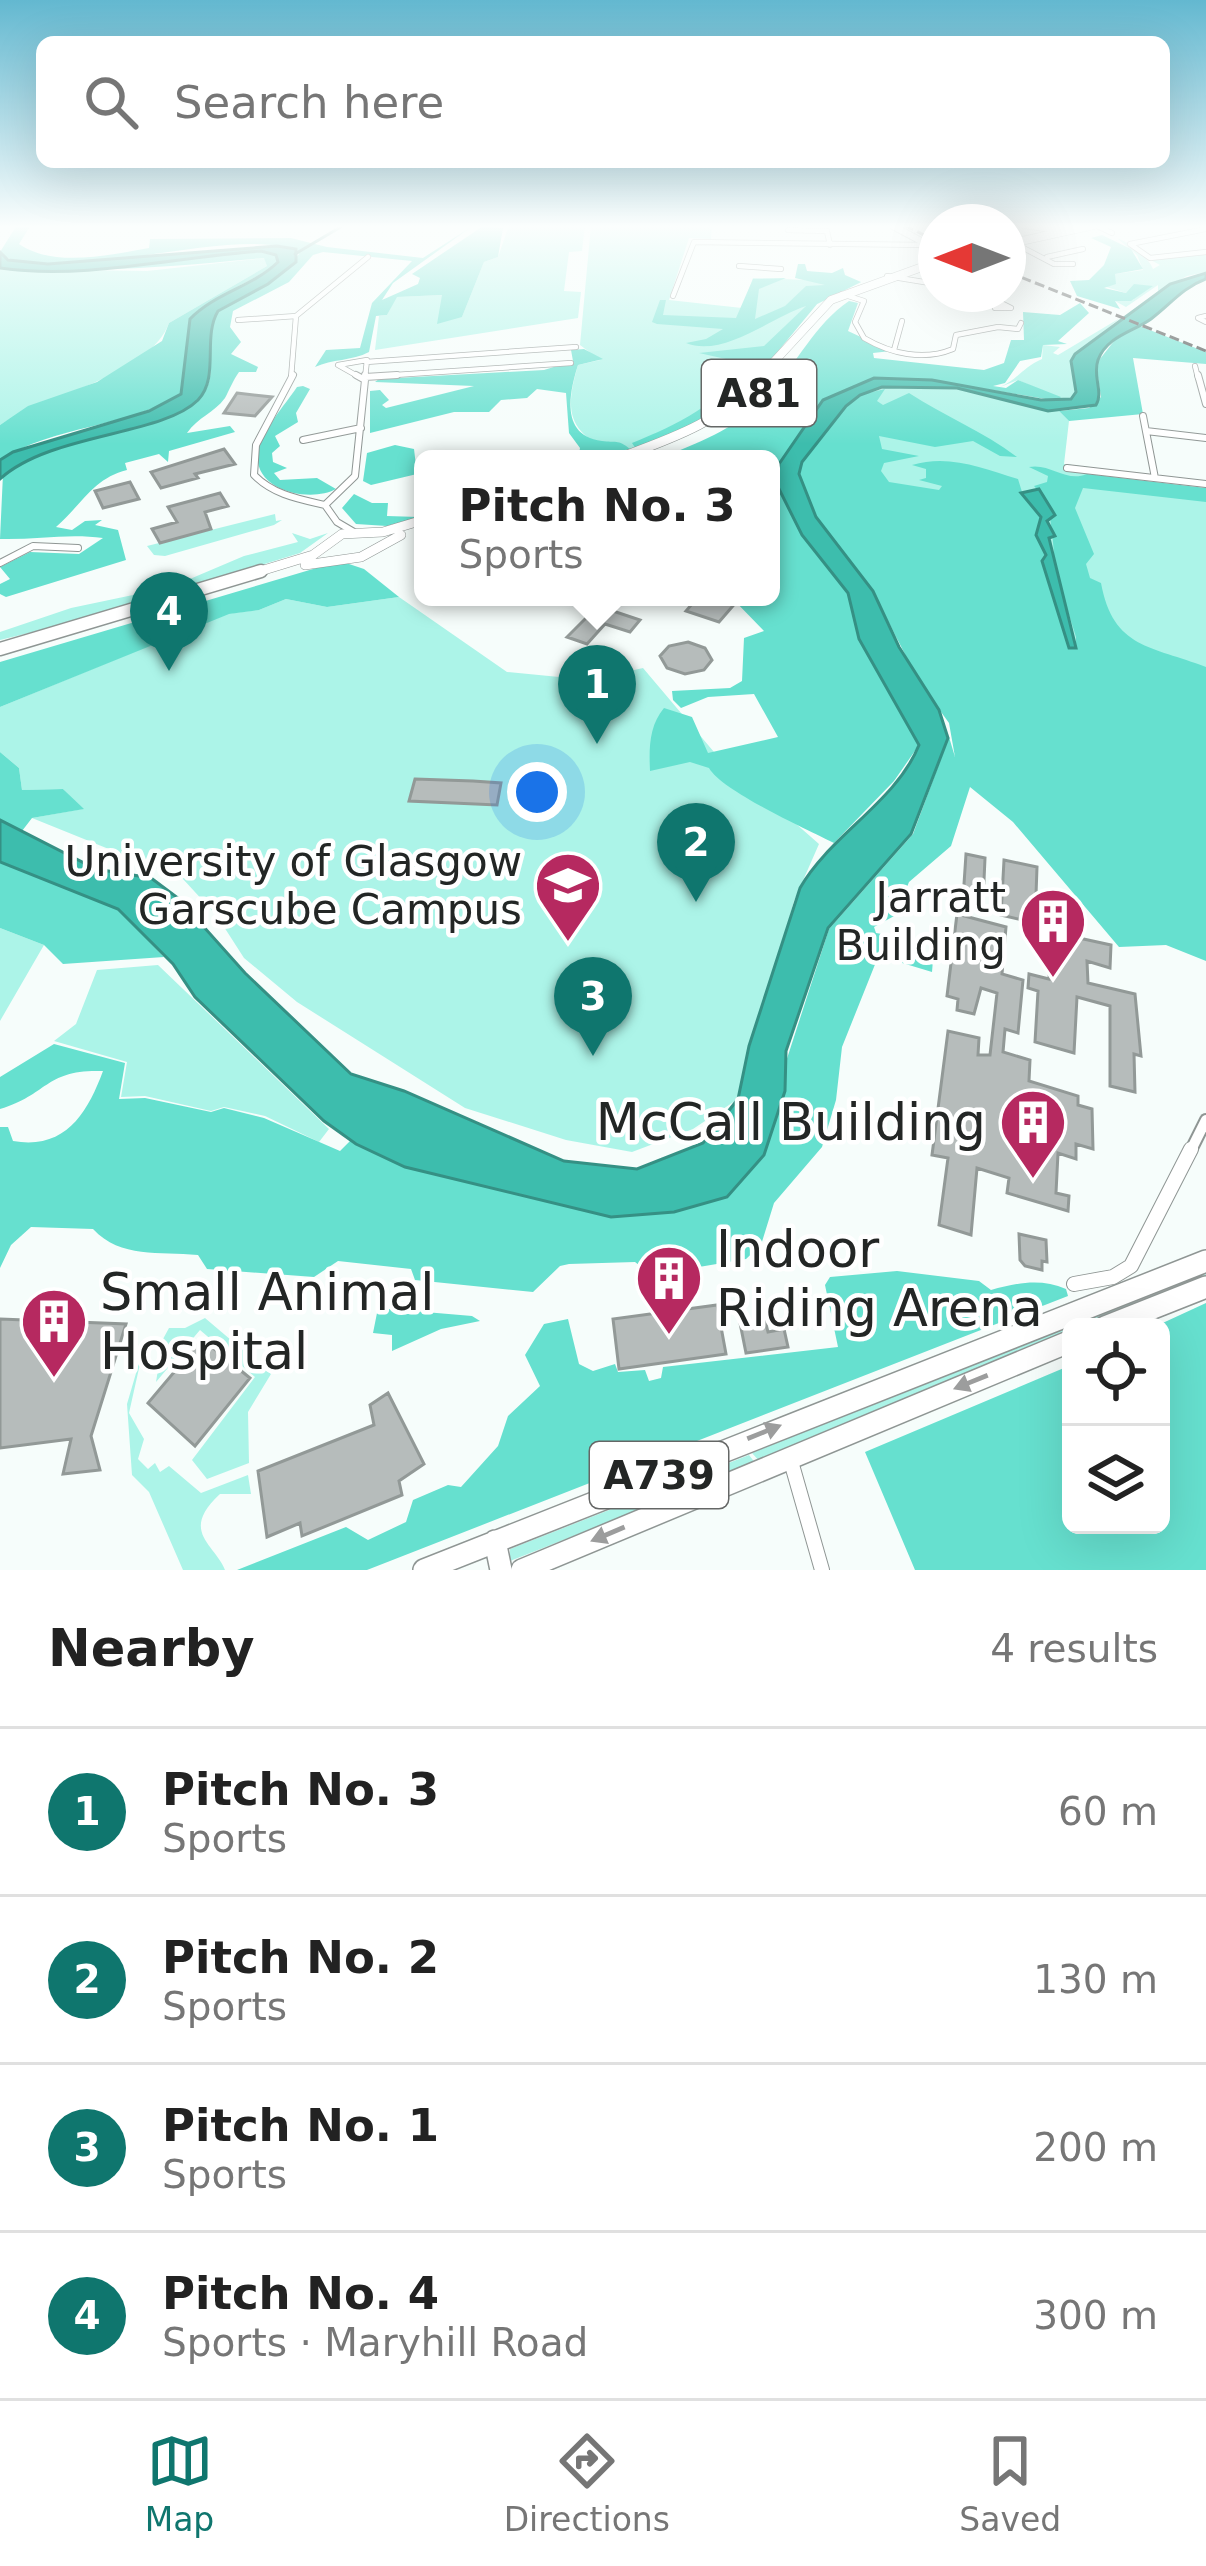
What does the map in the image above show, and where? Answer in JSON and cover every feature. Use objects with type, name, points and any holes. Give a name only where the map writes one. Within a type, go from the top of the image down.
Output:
[{"type":"main road","name":"A81","points":[[639,450],[712,421],[746,396],[842,298]]},
{"type":"main road","name":"A81","points":[[664,450],[734,416],[779,362]]},
{"type":"main road","points":[[0,658],[335,546],[354,532],[414,526]]},
{"type":"main road","points":[[0,649],[335,546],[361,557],[414,528]]},
{"type":"main road","points":[[369,533],[378,545]]},
{"type":"main road","name":"A739","points":[[424,1570],[1206,1261]]},
{"type":"main road","points":[[1128,1318],[1206,1287]]},
{"type":"main road","name":"A739","points":[[522,1570],[1062,1345]]},
{"type":"main road","points":[[495,1541],[501,1570]]},
{"type":"street","points":[[238,320],[296,316],[318,298]]},
{"type":"street","points":[[857,298],[865,304],[855,322],[864,338],[894,350],[945,354],[953,349],[956,334],[998,327],[1018,329],[1021,323]]},
{"type":"street","points":[[296,316],[292,378],[258,434],[251,461],[260,482],[325,505],[337,522],[354,532]]},
{"type":"street","points":[[894,350],[902,321]]},
{"type":"street","points":[[571,363],[365,378],[338,368],[343,362],[576,347]]},
{"type":"street","points":[[325,505],[355,476],[366,361]]},
{"type":"street","points":[[1195,366],[1206,404]]},
{"type":"street","points":[[1143,416],[1155,478]]},
{"type":"street","points":[[303,440],[361,428]]},
{"type":"street","points":[[1146,431],[1206,438]]},
{"type":"street","points":[[1067,468],[1206,484]]},
{"type":"street","points":[[335,546],[337,522]]},
{"type":"street","points":[[0,563],[33,546],[41,536]]},
{"type":"street","points":[[33,546],[78,548]]},
{"type":"street","points":[[1073,1284],[1112,1277],[1131,1266],[1206,1120]]},
{"type":"street","points":[[790,1458],[822,1570]]},
{"type":"shaded area","points":[[0,298],[212,298],[169,323],[158,341],[119,371],[0,425]]},
{"type":"shaded area","points":[[218,298],[190,329],[181,394],[137,414],[44,440],[0,460],[0,425],[28,406],[97,382],[162,341],[169,323]]},
{"type":"shaded area","points":[[240,298],[258,298],[233,311],[230,327],[241,342],[231,354],[258,367],[256,372],[239,372],[221,403],[187,433],[230,426],[235,432],[169,451],[168,462],[159,454],[125,463],[127,470],[97,485],[56,527],[72,530],[85,521],[102,520],[95,525],[118,530],[126,560],[6,597],[0,594],[0,584],[10,579],[0,567],[30,552],[79,554],[103,538],[0,539],[3,474],[63,446],[166,416],[200,397],[210,376],[212,329],[218,311]]},
{"type":"shaded area","points":[[242,298],[218,311],[213,322],[208,380],[198,400],[159,421],[47,452],[0,479],[0,460],[13,452],[149,411],[181,394],[190,319],[211,303]]},
{"type":"shaded area","points":[[377,298],[396,298],[387,315],[376,316],[369,352],[315,367],[326,350],[360,348]]},
{"type":"shaded area","points":[[395,298],[446,298],[462,317],[469,298],[580,298],[578,318],[375,350],[379,316],[387,315]]},
{"type":"shaded area","points":[[441,298],[469,298],[462,317],[437,324]]},
{"type":"shaded area","points":[[584,298],[670,298],[742,308],[746,298],[828,298],[817,304],[769,362],[686,431],[628,450],[600,446],[574,419],[571,396],[578,365],[600,360],[580,345]]},
{"type":"shaded area","points":[[745,298],[758,298],[755,319],[793,298],[828,298],[817,304],[769,362],[716,414],[636,449],[632,443],[710,402],[748,364],[699,353],[764,346],[806,306],[731,341],[700,346],[686,343],[723,329],[652,322],[660,300],[666,300],[663,315],[736,318]]},
{"type":"shaded area","points":[[1084,298],[1135,298],[1115,301],[1120,309]]},
{"type":"shaded area","points":[[1151,298],[1176,298],[1102,352],[1096,405],[1048,411],[957,388],[882,387],[846,406],[802,462],[799,474],[816,517],[873,591],[899,647],[939,710],[948,738],[911,834],[828,928],[786,1051],[785,1091],[764,1155],[727,1197],[674,1212],[611,1217],[405,1167],[356,1144],[324,1121],[195,997],[173,964],[118,909],[0,862],[0,820],[96,869],[151,878],[178,898],[245,973],[351,1074],[404,1091],[564,1161],[637,1169],[703,1143],[738,1099],[749,1046],[800,888],[828,851],[895,784],[919,745],[859,639],[848,593],[802,535],[780,491],[780,463],[823,400],[874,378],[932,380],[1041,400],[1071,399],[1076,392],[1071,361]]},
{"type":"shaded area","points":[[849,301],[858,303],[848,331],[891,351],[873,353],[874,358],[984,370],[1004,363],[1011,340],[1024,340],[1023,312],[1060,315],[1080,303],[1089,313],[1058,341],[1067,344],[1043,345],[1041,357],[1020,361],[1005,383],[993,386],[1006,388],[1018,380],[1061,397],[1057,401],[932,380],[874,378],[823,400],[780,464],[780,450],[679,450],[718,433],[770,393],[826,321]]},
{"type":"shaded area","points":[[1120,318],[1072,358],[1076,390],[1071,399],[1057,401],[1061,399],[1018,380],[1000,387],[1042,359],[1043,345],[1060,347],[1053,353],[1058,355]]},
{"type":"shaded area","points":[[1137,325],[1206,352],[1206,364],[1133,358],[1143,414],[1069,421],[1059,411],[1089,408],[1101,397],[1096,364],[1118,336]]},
{"type":"shaded area","points":[[584,349],[603,359],[578,365],[571,412],[579,431],[630,449],[580,450],[569,433],[566,393],[537,389],[527,398],[501,400],[489,412],[454,412],[370,433],[370,391],[380,390],[389,400],[382,405],[386,408],[474,386],[375,382],[379,379],[544,370],[573,361],[571,350]]},
{"type":"shaded area","points":[[892,386],[957,388],[1059,411],[1069,421],[1064,464],[1089,467],[1090,474],[1206,489],[1206,957],[981,765],[816,517],[860,395]]},
{"type":"shaded area","points":[[297,387],[310,389],[296,413],[298,422],[275,436],[280,446],[272,453],[273,462],[287,468],[274,473],[280,480],[317,478],[336,489],[312,495],[273,485],[259,465],[264,435]]},
{"type":"shaded area","points":[[885,389],[877,401],[883,405],[909,393],[1017,457],[1000,456],[973,441],[935,447],[879,436],[882,449],[919,456],[884,463],[881,471],[889,482],[939,490],[942,486],[919,480],[926,478],[926,469],[912,465],[939,461],[1018,479],[1042,517],[1047,556],[1043,561],[1069,648],[1076,648],[1076,637],[1054,567],[1048,507],[1034,486],[1047,482],[1048,476],[1029,467],[1072,476],[1206,488],[1206,502],[1083,488],[1075,508],[1094,554],[1086,564],[1090,578],[1101,583],[1115,621],[1138,642],[1206,667],[1206,961],[1166,945],[1119,947],[1013,822],[970,787],[951,846],[909,882],[896,915],[874,927],[876,933],[899,937],[933,960],[932,972],[889,959],[876,962],[842,1047],[836,1100],[822,1147],[774,1203],[761,1245],[746,1259],[652,1275],[635,1262],[569,1264],[560,1266],[533,1292],[415,1280],[411,1269],[338,1261],[314,1277],[207,1269],[198,1255],[128,1249],[93,1229],[31,1227],[11,1245],[0,1268],[0,1127],[8,1127],[13,1141],[47,1140],[60,1134],[90,1101],[103,1071],[58,1078],[0,1109],[0,1077],[54,1044],[125,1063],[119,1099],[145,1098],[211,1112],[224,1108],[264,1118],[340,1151],[352,1139],[582,1207],[770,1111],[829,929],[913,834],[949,737],[955,757],[949,723],[918,680],[873,591],[816,517],[799,474],[802,462],[846,406],[860,395]]},
{"type":"shaded area","points":[[395,445],[414,449],[414,475],[371,485],[363,481],[367,453]]},
{"type":"shaded area","points":[[1039,489],[1055,515],[1047,521],[1055,536],[1049,538],[1076,648],[1069,648],[1042,561],[1046,555],[1036,535],[1041,517],[1021,493]]},
{"type":"shaded area","points":[[780,491],[802,535],[848,593],[859,640],[919,745],[894,781],[834,843],[747,798],[709,768],[690,762],[650,771],[653,730],[664,708],[692,717],[708,753],[778,737],[754,694],[708,697],[681,708],[673,700],[672,691],[730,688],[742,681],[744,638],[764,631],[740,606],[780,606]]},
{"type":"shaded area","points":[[354,494],[372,503],[388,503],[387,516],[414,518],[387,526],[356,524],[342,508]]},
{"type":"shaded area","points":[[275,514],[276,521],[282,520],[274,525],[165,556],[154,555],[147,546]]},
{"type":"shaded area","points":[[292,533],[310,539],[328,533],[300,553],[86,619],[0,640],[0,632],[71,608],[171,587],[244,556],[298,542]]},
{"type":"shaded area","points":[[340,561],[364,569],[399,597],[327,607],[286,599],[259,610],[229,614],[0,707],[0,662]]},
{"type":"shaded area","points":[[399,597],[507,672],[590,680],[643,668],[714,752],[819,844],[794,901],[738,1099],[693,1129],[632,1152],[566,1140],[465,1108],[297,1002],[244,958],[217,916],[183,879],[32,818],[82,809],[63,789],[22,790],[19,768],[0,752],[0,707],[226,614],[259,610],[286,599],[327,607]]},
{"type":"shaded area","points":[[0,752],[19,768],[22,790],[63,789],[84,809],[32,818],[22,831],[0,820]]},
{"type":"shaded area","points":[[0,862],[118,909],[164,957],[63,964],[44,945],[0,928]]},
{"type":"shaded area","points":[[0,928],[44,945],[0,1021]]},
{"type":"shaded area","points":[[158,965],[329,1129],[319,1142],[265,1116],[224,1107],[211,1111],[145,1096],[121,1097],[127,1062],[54,1041],[76,1024],[97,970]]},
{"type":"shaded area","points":[[897,1271],[979,1281],[991,1290],[1047,1284],[1066,1289],[1068,1296],[367,1570],[237,1570],[346,1527],[368,1540],[406,1522],[413,1500],[448,1485],[461,1487],[498,1446],[508,1416],[540,1386],[525,1355],[544,1324],[568,1319],[579,1364],[593,1371],[615,1364],[618,1372],[645,1370],[649,1381],[661,1378],[663,1367],[838,1347],[825,1285],[830,1277]]},
{"type":"shaded area","points":[[1206,1274],[1206,1280],[1114,1318],[1075,1318],[1139,1301]]},
{"type":"shaded area","points":[[1206,1303],[1206,1570],[915,1570],[865,1452],[1062,1369],[1062,1534],[1170,1534],[1170,1320]]},
{"type":"shaded area","points":[[378,1308],[472,1316],[480,1321],[441,1329],[392,1351],[392,1335],[373,1333]]},
{"type":"shaded area","points":[[205,1318],[271,1374],[248,1412],[249,1463],[207,1479],[192,1460],[255,1377],[200,1330],[156,1382],[169,1328],[185,1328]]},
{"type":"shaded area","points":[[1062,1324],[1062,1340],[760,1462],[752,1453]]},
{"type":"shaded area","points":[[144,1346],[129,1413],[144,1439],[138,1459],[148,1469],[155,1463],[160,1472],[169,1466],[201,1493],[248,1475],[251,1494],[220,1494],[202,1518],[203,1536],[225,1570],[183,1570],[149,1492],[132,1475],[127,1404]]},
{"type":"shaded area","points":[[749,1455],[756,1464],[510,1561],[510,1549]]},
{"type":"building","points":[[237,393],[272,397],[255,416],[224,413]]},
{"type":"building","points":[[224,449],[235,464],[195,474],[198,478],[161,488],[151,472]]},
{"type":"building","points":[[130,482],[139,499],[103,508],[95,491]]},
{"type":"building","points":[[220,493],[228,506],[205,512],[211,529],[160,543],[152,529],[177,522],[168,507]]},
{"type":"building","points":[[598,606],[614,606],[607,609],[640,620],[630,632],[605,624],[587,644],[567,637]]},
{"type":"building","points":[[690,606],[733,606],[719,622],[686,611]]},
{"type":"building","points":[[688,642],[705,648],[712,660],[704,670],[685,674],[667,668],[660,656],[669,646]]},
{"type":"building","points":[[415,779],[501,783],[497,805],[409,801]]},
{"type":"building","points":[[966,854],[985,858],[983,903],[963,899]]},
{"type":"building","points":[[1004,860],[1037,867],[1035,923],[1001,915]]},
{"type":"building","name":"Jarratt Building","points":[[1053,905],[1080,912],[1079,938],[1111,945],[1110,968],[1087,961],[1088,983],[1135,994],[1141,1056],[1134,1054],[1135,1092],[1110,1086],[1110,1006],[1077,997],[1074,1053],[1035,1042],[1038,991],[1028,988],[1029,974],[1049,979]]},
{"type":"building","points":[[957,914],[1006,927],[1002,974],[1023,980],[1018,1033],[1005,1029],[1003,1052],[1030,1060],[1029,1081],[1078,1096],[1078,1105],[1092,1109],[1093,1149],[1076,1144],[1076,1159],[1058,1153],[1056,1193],[1069,1196],[1068,1211],[1007,1193],[1009,1178],[977,1168],[971,1235],[939,1225],[948,1158],[932,1155],[948,1031],[979,1038],[978,1055],[990,1055],[997,993],[981,988],[974,1014],[957,1010],[958,999],[947,996]]},
{"type":"building","points":[[1019,1234],[1046,1240],[1047,1262],[1042,1261],[1042,1270],[1020,1260]]},
{"type":"building","name":"Indoor Riding Arena","points":[[717,1305],[726,1354],[619,1369],[613,1319]]},
{"type":"building","name":"Small Animal Hospital","points":[[0,1319],[126,1324],[91,1436],[100,1470],[63,1474],[71,1439],[0,1448]]},
{"type":"building","points":[[765,1320],[768,1332],[784,1329],[788,1347],[746,1353],[740,1323]]},
{"type":"building","points":[[202,1339],[250,1378],[195,1446],[148,1403]]},
{"type":"building","points":[[388,1393],[424,1464],[399,1481],[402,1495],[302,1536],[300,1523],[267,1537],[258,1471],[374,1425],[370,1405]]},
{"type":"railway","points":[[1074,298],[1206,351]]},
{"type":"place","name":"Pitch No. 4","points":[[169,671]]},
{"type":"place","name":"Pitch No. 3","points":[[597,744]]},
{"type":"place","name":"Pitch No. 2","points":[[696,902]]},
{"type":"place","name":"University of Glasgow Garscube Campus","points":[[568,944]]},
{"type":"place","name":"Jarratt Building","points":[[1053,980]]},
{"type":"place","name":"Pitch No. 1","points":[[593,1056]]},
{"type":"place","name":"McCall Building","points":[[1033,1181]]},
{"type":"place","name":"Indoor Riding Arena","points":[[669,1337]]},
{"type":"place","name":"Small Animal Hospital","points":[[54,1380]]}]
